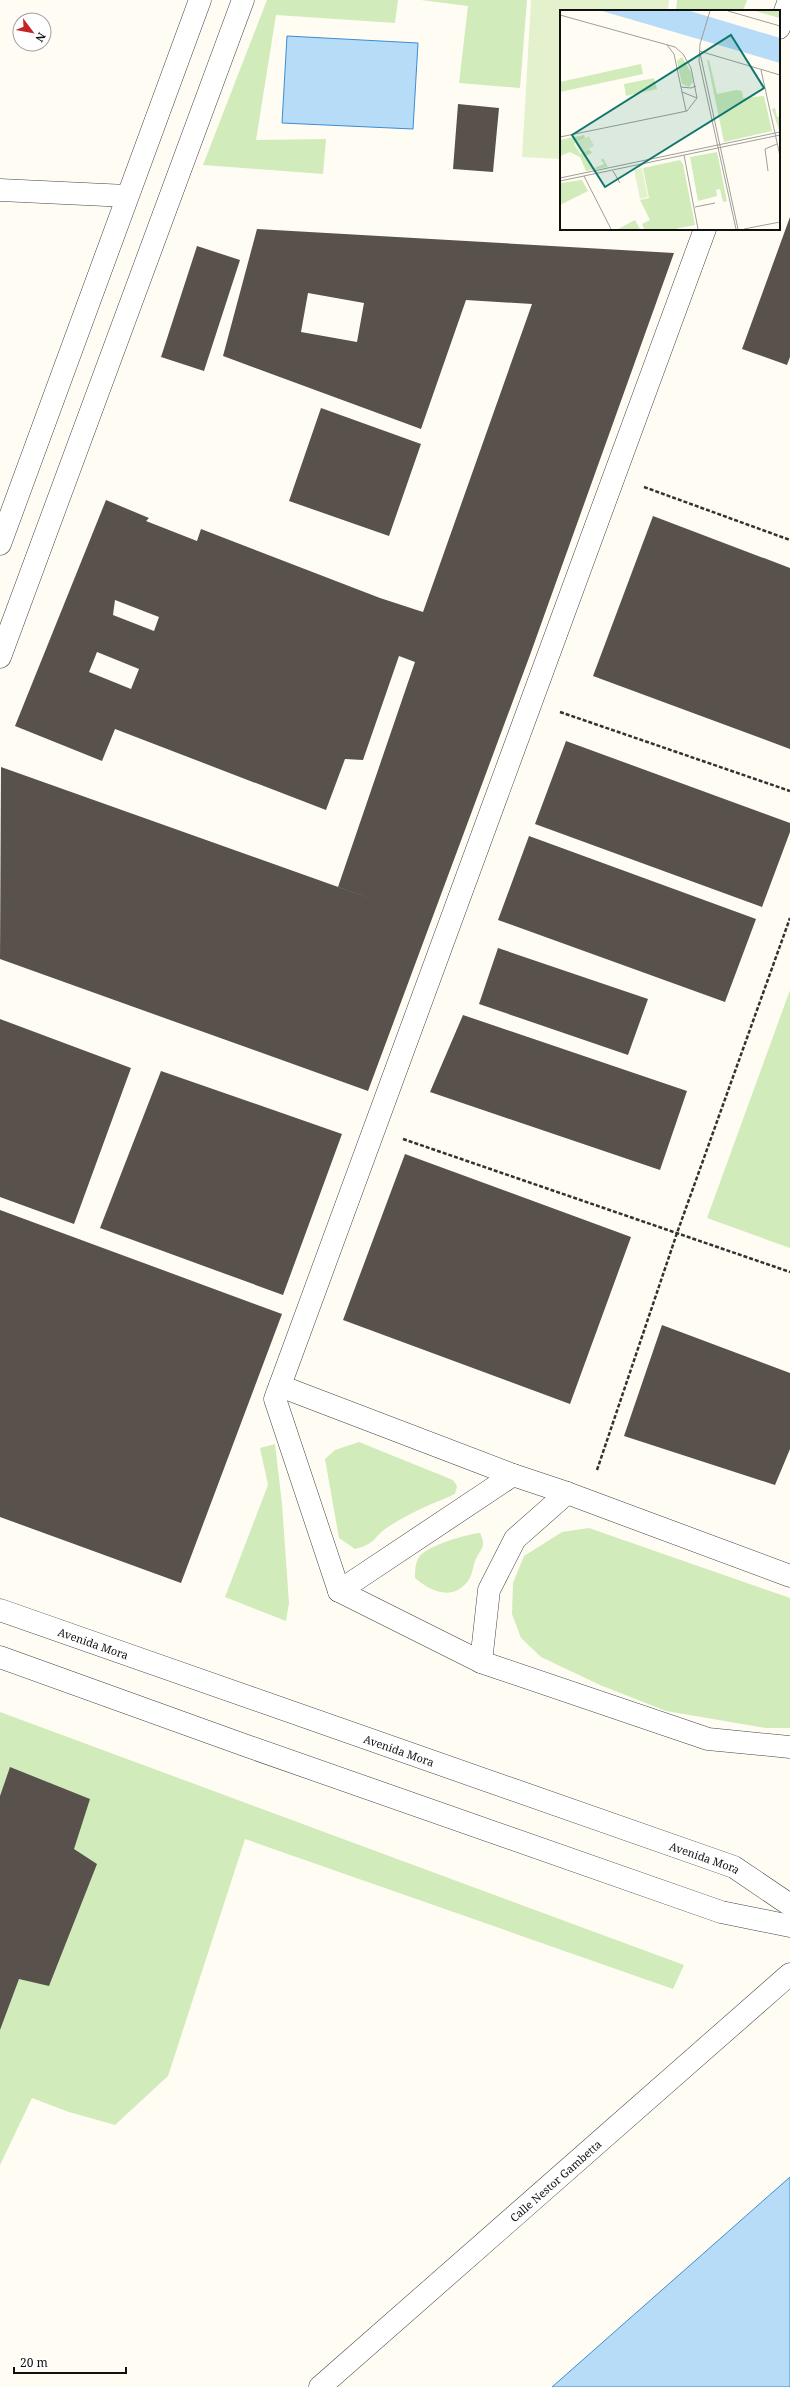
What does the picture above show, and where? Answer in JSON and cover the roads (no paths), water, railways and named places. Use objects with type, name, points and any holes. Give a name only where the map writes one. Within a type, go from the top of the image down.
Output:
[{"type":"lane","points":[[0,544],[200,0]]},
{"type":"lane","points":[[0,657],[243,0]]},
{"type":"lane","points":[[780,25],[789,0]]},
{"type":"lane","points":[[0,190],[127,196]]},
{"type":"lane","points":[[705,230],[275,1399],[339,1591],[481,1662],[708,1739],[790,1747]]},
{"type":"lane","points":[[280,1386],[513,1475],[577,1496],[790,1576]]},
{"type":"lane","points":[[339,1591],[513,1475]]},
{"type":"lane","points":[[481,1662],[489,1590],[515,1539],[577,1496]]},
{"type":"lane","name":"Avenida Mora","points":[[0,1610],[734,1867],[790,1905]]},
{"type":"lane","points":[[0,1657],[254,1749],[721,1912],[790,1926]]},
{"type":"lane","name":"Calle Nestor Gambetta","points":[[320,2387],[790,1974]]},
{"type":"water","points":[[287,36],[418,43],[413,129],[282,123]]},
{"type":"water","points":[[790,2177],[790,2387],[552,2387]]}]
